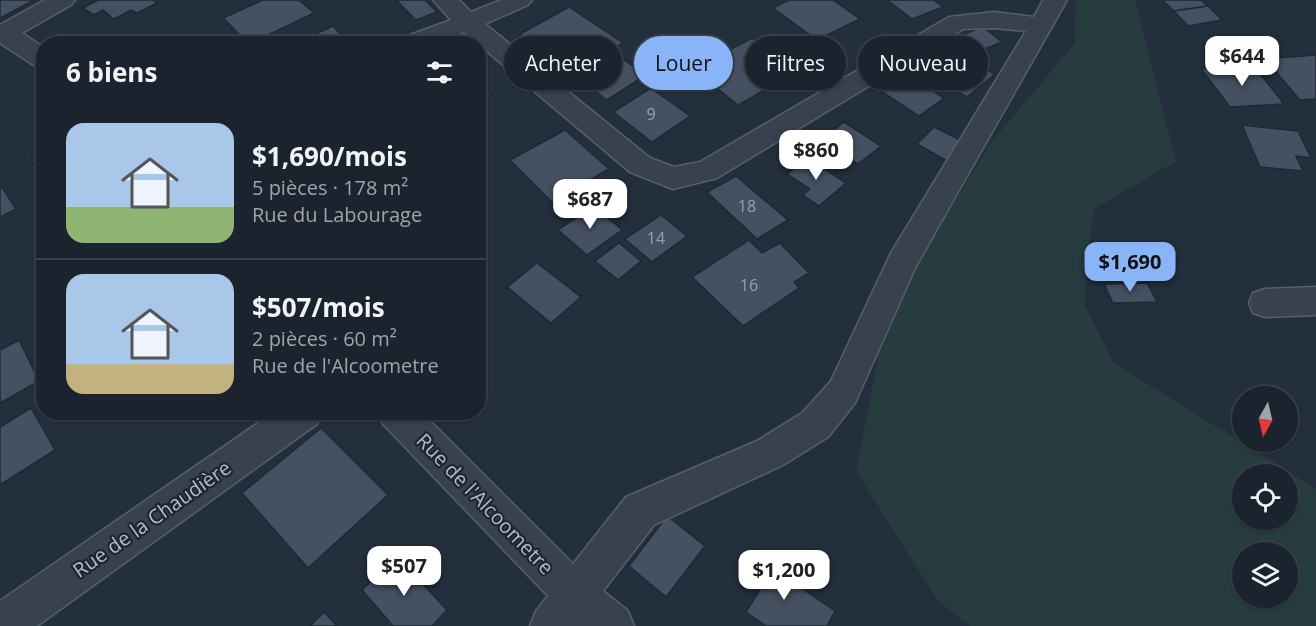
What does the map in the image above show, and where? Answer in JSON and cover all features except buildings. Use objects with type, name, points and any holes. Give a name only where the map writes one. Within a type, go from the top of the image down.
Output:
[{"type":"street","points":[[36,55],[2,34],[63,0]]},
{"type":"street","points":[[445,0],[484,36]]},
{"type":"street","points":[[431,36],[490,15],[520,0]]},
{"type":"street","points":[[486,38],[640,165],[673,178],[707,171],[958,22],[994,20],[1049,12]]},
{"type":"street","points":[[563,610],[640,511],[770,453],[815,425],[843,392],[902,262],[1049,12]]},
{"type":"street","points":[[1265,303],[1316,301]]},
{"type":"street","name":"Rue de la Chaudière","points":[[0,626],[293,420]]},
{"type":"street","name":"Rue de l'Alcoometre","points":[[403,420],[563,610],[613,626]]},
{"type":"green space","points":[[1076,0],[1135,0],[1176,161],[1093,210],[1084,304],[1114,363],[1232,437],[1232,452],[1257,452],[1276,464],[1232,464],[1232,530],[1298,530],[1298,478],[1316,489],[1316,626],[970,626],[938,601],[856,471],[887,311],[992,141],[1075,43]]}]
